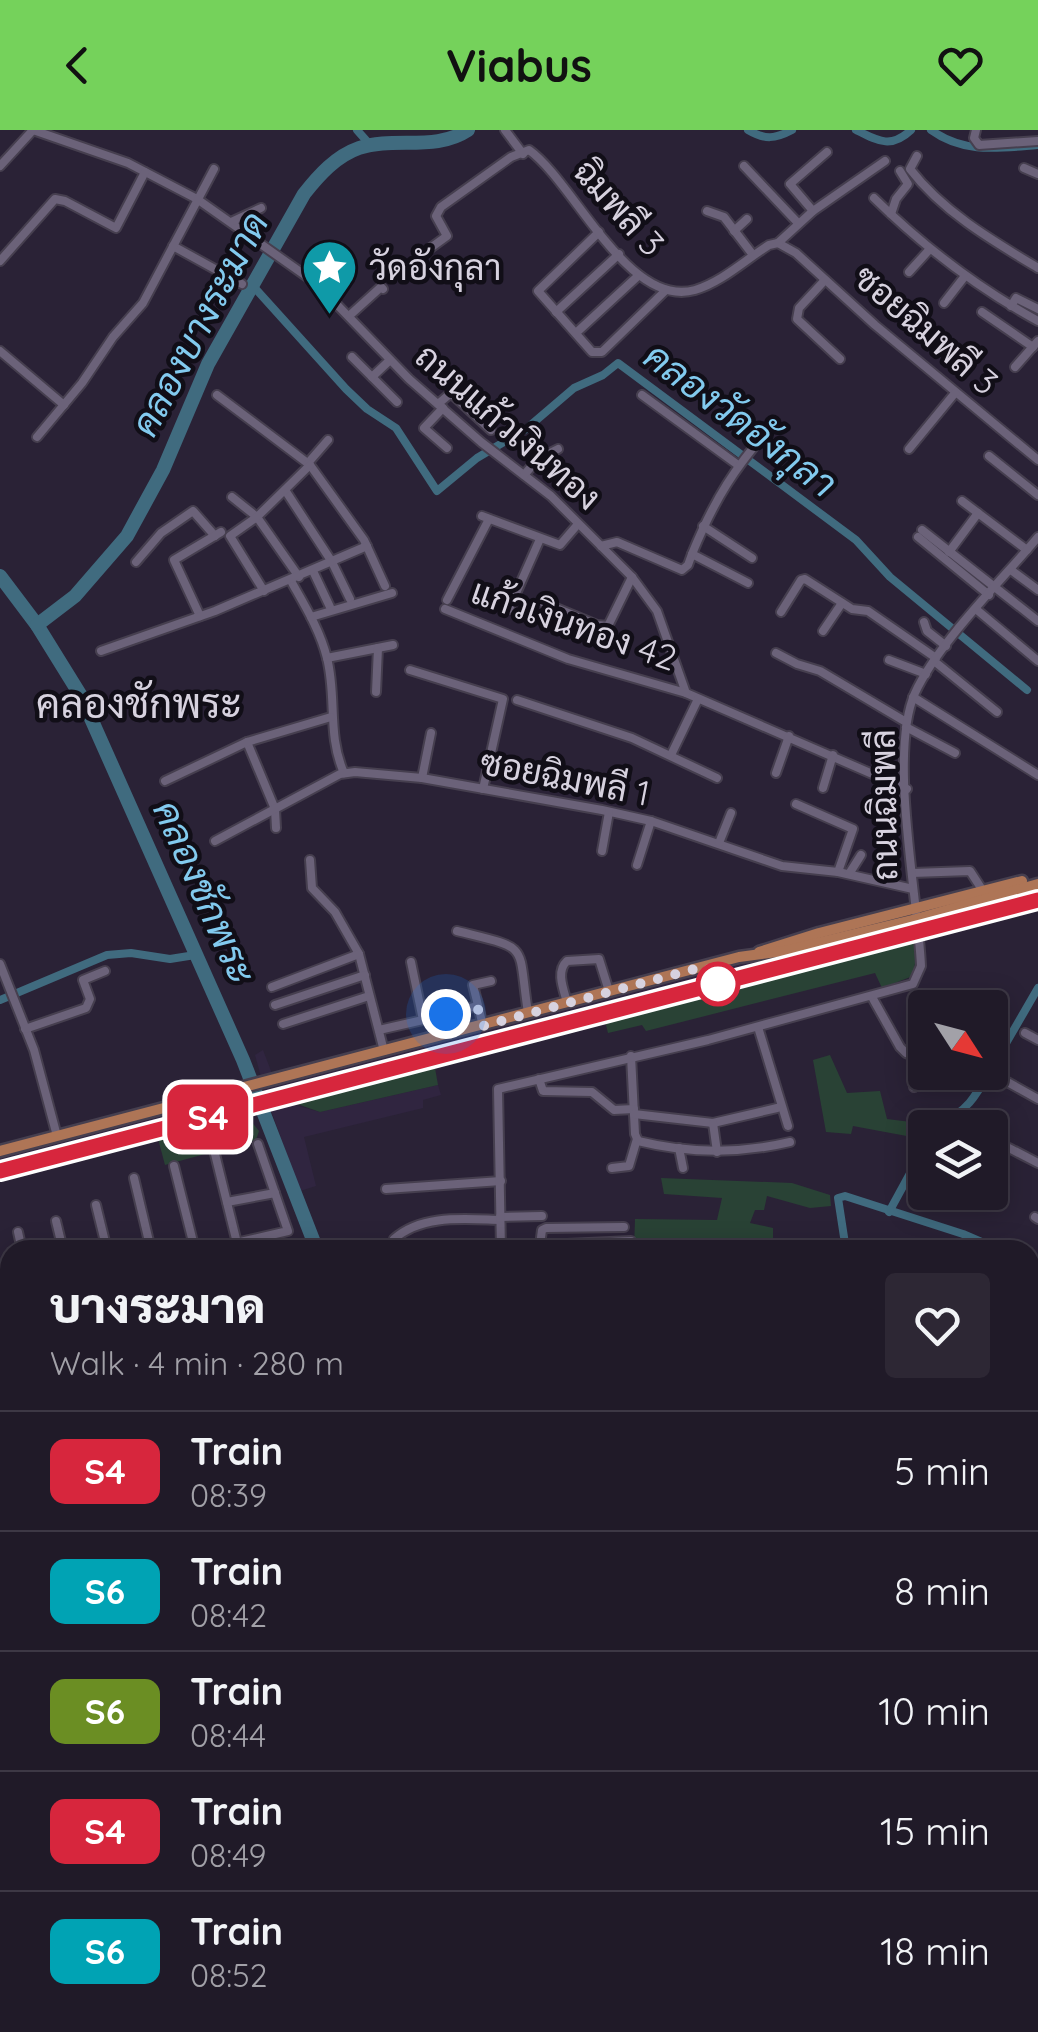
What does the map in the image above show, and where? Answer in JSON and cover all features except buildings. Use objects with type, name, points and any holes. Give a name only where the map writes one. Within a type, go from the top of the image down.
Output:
[{"type":"main road","points":[[915,913],[1038,880]]},
{"type":"main road","points":[[0,1151],[758,953],[784,950],[1038,880]]},
{"type":"street","points":[[0,166],[33,130]]},
{"type":"street","name":"ถนนแก้วเงินทอง","points":[[33,130],[101,152],[197,199],[302,271],[390,360],[489,448],[551,496],[632,576],[657,611],[686,693]]},
{"type":"street","points":[[505,130],[523,154]]},
{"type":"street","points":[[976,130],[974,138],[980,145],[1038,141]]},
{"type":"street","name":"ฉิมพลี 3","points":[[418,257],[447,236],[436,216],[441,207],[511,157],[529,150],[638,276],[666,290],[695,290],[778,243],[813,211],[885,161]]},
{"type":"street","points":[[813,211],[790,184],[827,152]]},
{"type":"street","points":[[917,156],[910,169],[928,188],[964,220],[1038,268]]},
{"type":"street","points":[[744,166],[798,224]]},
{"type":"street","points":[[1024,168],[1038,174]]},
{"type":"street","points":[[37,437],[105,346],[143,303],[214,169]]},
{"type":"street","points":[[890,214],[909,182],[900,171]]},
{"type":"street","points":[[0,261],[56,199],[116,228],[145,172]]},
{"type":"street","points":[[874,198],[928,250],[1038,321]]},
{"type":"street","points":[[231,222],[261,208]]},
{"type":"street","points":[[707,211],[720,214],[754,255]]},
{"type":"street","points":[[734,230],[747,220]]},
{"type":"street","points":[[600,232],[539,290],[592,352],[602,352],[666,290]]},
{"type":"street","name":"ซอยฉิมพลี 3","points":[[778,243],[796,252],[954,393],[1038,460]]},
{"type":"street","points":[[172,246],[242,284]]},
{"type":"street","points":[[910,272],[928,250]]},
{"type":"street","points":[[556,312],[618,254]]},
{"type":"street","points":[[576,333],[638,276]]},
{"type":"street","points":[[944,304],[965,276]]},
{"type":"street","points":[[825,280],[798,308],[797,319],[840,359]]},
{"type":"street","points":[[349,316],[381,287],[384,289]]},
{"type":"street","points":[[1012,306],[1020,298],[1038,308]]},
{"type":"street","points":[[982,312],[1035,344],[1015,367]]},
{"type":"street","points":[[0,350],[64,405]]},
{"type":"street","points":[[352,357],[397,402]]},
{"type":"street","points":[[372,378],[390,360]]},
{"type":"street","points":[[447,448],[424,428],[451,393],[492,430]]},
{"type":"street","points":[[909,449],[954,393]]},
{"type":"street","points":[[217,395],[309,464],[368,546],[388,590],[311,618]]},
{"type":"street","points":[[642,395],[741,461]]},
{"type":"street","points":[[601,546],[616,542],[682,570],[741,461],[776,422]]},
{"type":"street","points":[[264,590],[230,536],[285,490],[328,440]]},
{"type":"street","points":[[524,475],[538,458],[558,449]]},
{"type":"street","points":[[989,456],[1038,495]]},
{"type":"street","points":[[285,490],[332,562],[350,599]]},
{"type":"street","points":[[215,841],[344,773],[334,743],[327,658],[311,618],[295,579],[257,517],[232,497]]},
{"type":"street","points":[[962,501],[1027,550]]},
{"type":"street","points":[[136,562],[161,533],[193,511],[218,534],[174,560],[200,616]]},
{"type":"street","points":[[949,552],[978,513]]},
{"type":"street","name":"แก้วเงินทอง 42","points":[[540,539],[486,517],[446,605],[568,658],[686,693]]},
{"type":"street","points":[[509,609],[540,539],[563,545],[578,524]]},
{"type":"street","points":[[703,526],[752,558]]},
{"type":"street","points":[[992,592],[949,552],[920,534],[992,592],[1038,621]]},
{"type":"street","name":"ถนนฉิมพลี","points":[[501,1181],[498,1090],[907,988],[918,976],[920,951],[907,789],[906,724],[913,698],[935,660],[1038,537]]},
{"type":"street","points":[[100,651],[295,579],[368,546]]},
{"type":"street","points":[[692,554],[748,583]]},
{"type":"street","points":[[1010,570],[1038,590]]},
{"type":"street","points":[[313,571],[330,607]]},
{"type":"street","points":[[544,603],[596,625],[608,626],[632,576]]},
{"type":"street","points":[[781,612],[804,579],[852,609],[868,611],[997,712]]},
{"type":"street","points":[[823,631],[842,603]]},
{"type":"street","points":[[976,610],[1038,661]]},
{"type":"street","points":[[924,622],[927,631],[946,646]]},
{"type":"street","points":[[327,658],[393,645]]},
{"type":"street","points":[[376,692],[378,648]]},
{"type":"street","points":[[776,653],[820,671],[954,753]]},
{"type":"street","points":[[889,660],[926,674]]},
{"type":"street","points":[[410,670],[502,699],[483,789]]},
{"type":"street","points":[[686,693],[907,789]]},
{"type":"street","points":[[913,698],[1038,775]]},
{"type":"street","points":[[670,754],[698,699]]},
{"type":"street","points":[[517,700],[607,728],[718,778]]},
{"type":"street","points":[[165,781],[247,742],[331,717]]},
{"type":"street","points":[[422,778],[432,733]]},
{"type":"street","points":[[776,772],[789,736]]},
{"type":"street","points":[[247,742],[275,809],[276,828]]},
{"type":"street","points":[[822,788],[832,755]]},
{"type":"street","name":"ซอยฉิมพลี 1","points":[[344,773],[422,778],[609,812],[719,842],[782,866],[849,874],[913,890]]},
{"type":"street","points":[[874,807],[887,778]]},
{"type":"street","points":[[796,804],[853,828],[838,872]]},
{"type":"street","points":[[602,851],[609,812]]},
{"type":"street","points":[[719,842],[731,814]]},
{"type":"street","points":[[637,865],[651,822]]},
{"type":"street","points":[[849,874],[861,854]]},
{"type":"street","points":[[310,860],[312,888],[335,912],[359,954],[382,1051]]},
{"type":"street","points":[[912,873],[970,871],[983,892]]},
{"type":"street","points":[[457,932],[516,949],[524,970],[528,1013]]},
{"type":"street","points":[[272,987],[359,954]]},
{"type":"street","points":[[567,1002],[561,974],[567,961],[599,959],[609,992]]},
{"type":"street","points":[[411,962],[424,1020]]},
{"type":"street","points":[[0,964],[49,1097],[58,1136]]},
{"type":"street","points":[[25,1029],[86,1008],[90,999],[83,980],[105,970]]},
{"type":"street","points":[[275,1004],[364,976]]},
{"type":"street","points":[[483,1026],[472,985],[491,981]]},
{"type":"street","points":[[283,1024],[369,996]]},
{"type":"street","points":[[872,997],[908,1052]]},
{"type":"street","points":[[378,1030],[477,1006]]},
{"type":"street","points":[[758,1027],[788,1126]]},
{"type":"street","points":[[1025,1033],[1038,1040]]},
{"type":"street","points":[[892,1053],[908,1054]]},
{"type":"street","points":[[612,1168],[629,1166],[636,1136],[631,1056]]},
{"type":"street","points":[[539,1078],[542,1091],[592,1092],[614,1110],[713,1123],[777,1108]]},
{"type":"street","points":[[1008,1083],[1038,1099]]},
{"type":"street","points":[[713,1123],[717,1152]]},
{"type":"street","points":[[636,1136],[679,1148],[717,1152],[748,1152],[790,1142]]},
{"type":"street","points":[[251,1240],[288,1232],[258,1144]]},
{"type":"street","points":[[679,1148],[682,1168]]},
{"type":"street","points":[[1009,1148],[1038,1163]]},
{"type":"street","points":[[215,1154],[236,1240]]},
{"type":"street","points":[[174,1166],[192,1240]]},
{"type":"street","points":[[134,1178],[150,1240]]},
{"type":"street","points":[[386,1189],[501,1181],[500,1240]]},
{"type":"street","points":[[227,1202],[274,1193]]},
{"type":"street","points":[[96,1205],[104,1240]]},
{"type":"street","points":[[394,1239],[426,1223],[542,1216]]},
{"type":"street","points":[[56,1222],[60,1240]]},
{"type":"street","points":[[541,1240],[546,1228],[624,1227]]},
{"type":"street","points":[[18,1232],[20,1240]]},
{"type":"shaded area","points":[[1038,888],[1038,903],[674,999],[605,1021],[284,1099],[320,1112],[438,1085],[441,1095],[423,1100],[423,1108],[304,1137],[316,1186],[300,1191],[255,1055],[263,1050],[276,1084]]},
{"type":"shaded area","points":[[227,1099],[232,1116],[0,1176],[0,1157]]},
{"type":"green space","points":[[914,936],[913,976],[882,988],[875,973],[646,1031],[642,1025],[608,1033],[605,1021]]},
{"type":"green space","points":[[830,1055],[847,1093],[880,1091],[887,1119],[908,1122],[908,1136],[853,1126],[851,1134],[826,1132],[813,1060]]},
{"type":"green space","points":[[435,1068],[438,1085],[320,1112],[283,1099]]},
{"type":"green space","points":[[243,1111],[259,1131],[256,1140],[165,1165],[157,1135]]},
{"type":"green space","points":[[661,1178],[792,1183],[830,1195],[831,1206],[810,1208],[767,1196],[764,1210],[755,1210],[750,1223],[773,1228],[773,1240],[634,1240],[635,1219],[717,1220],[722,1198],[664,1194]]},
{"type":"waterway","points":[[357,130],[372,147]]},
{"type":"waterway","name":"คลองบางระมาด","points":[[37,625],[75,596],[127,536],[163,470],[208,364],[304,194],[316,180],[335,161],[359,148],[442,140],[468,130]]},
{"type":"waterway","points":[[748,130],[770,137],[792,130]]},
{"type":"waterway","points":[[856,130],[884,141],[897,140],[911,130]]},
{"type":"waterway","points":[[931,130],[969,146],[1038,145]]},
{"type":"waterway","name":"คลองวัดอังกุลา","points":[[253,286],[346,389],[396,428],[437,491],[477,458],[526,429],[574,388],[603,375],[618,363],[856,540],[890,577],[1027,690]]},
{"type":"waterway","name":"คลองชักพระ","points":[[0,576],[37,625],[81,696],[243,1060],[313,1240]]},
{"type":"waterway","points":[[0,1000],[107,955],[131,953],[170,959],[195,955]]},
{"type":"waterway","points":[[1008,1040],[1038,988]]},
{"type":"waterway","points":[[961,1110],[979,1090]]},
{"type":"waterway","points":[[889,1212],[908,1177]]},
{"type":"waterway","points":[[844,1240],[838,1198],[845,1196],[977,1240]]},
{"type":"railway","points":[[0,1171],[1038,900]]},
{"type":"train","name":"S4","points":[[0,1171],[1038,900]]},
{"type":"place","name":"วัดอังกุลา","points":[[330,317]]},
{"type":"district","name":"คลองชักพระ","points":[[139,704]]},
{"type":"route","points":[[446,1014],[477,1006],[483,1026],[706,966],[718,984]]}]
